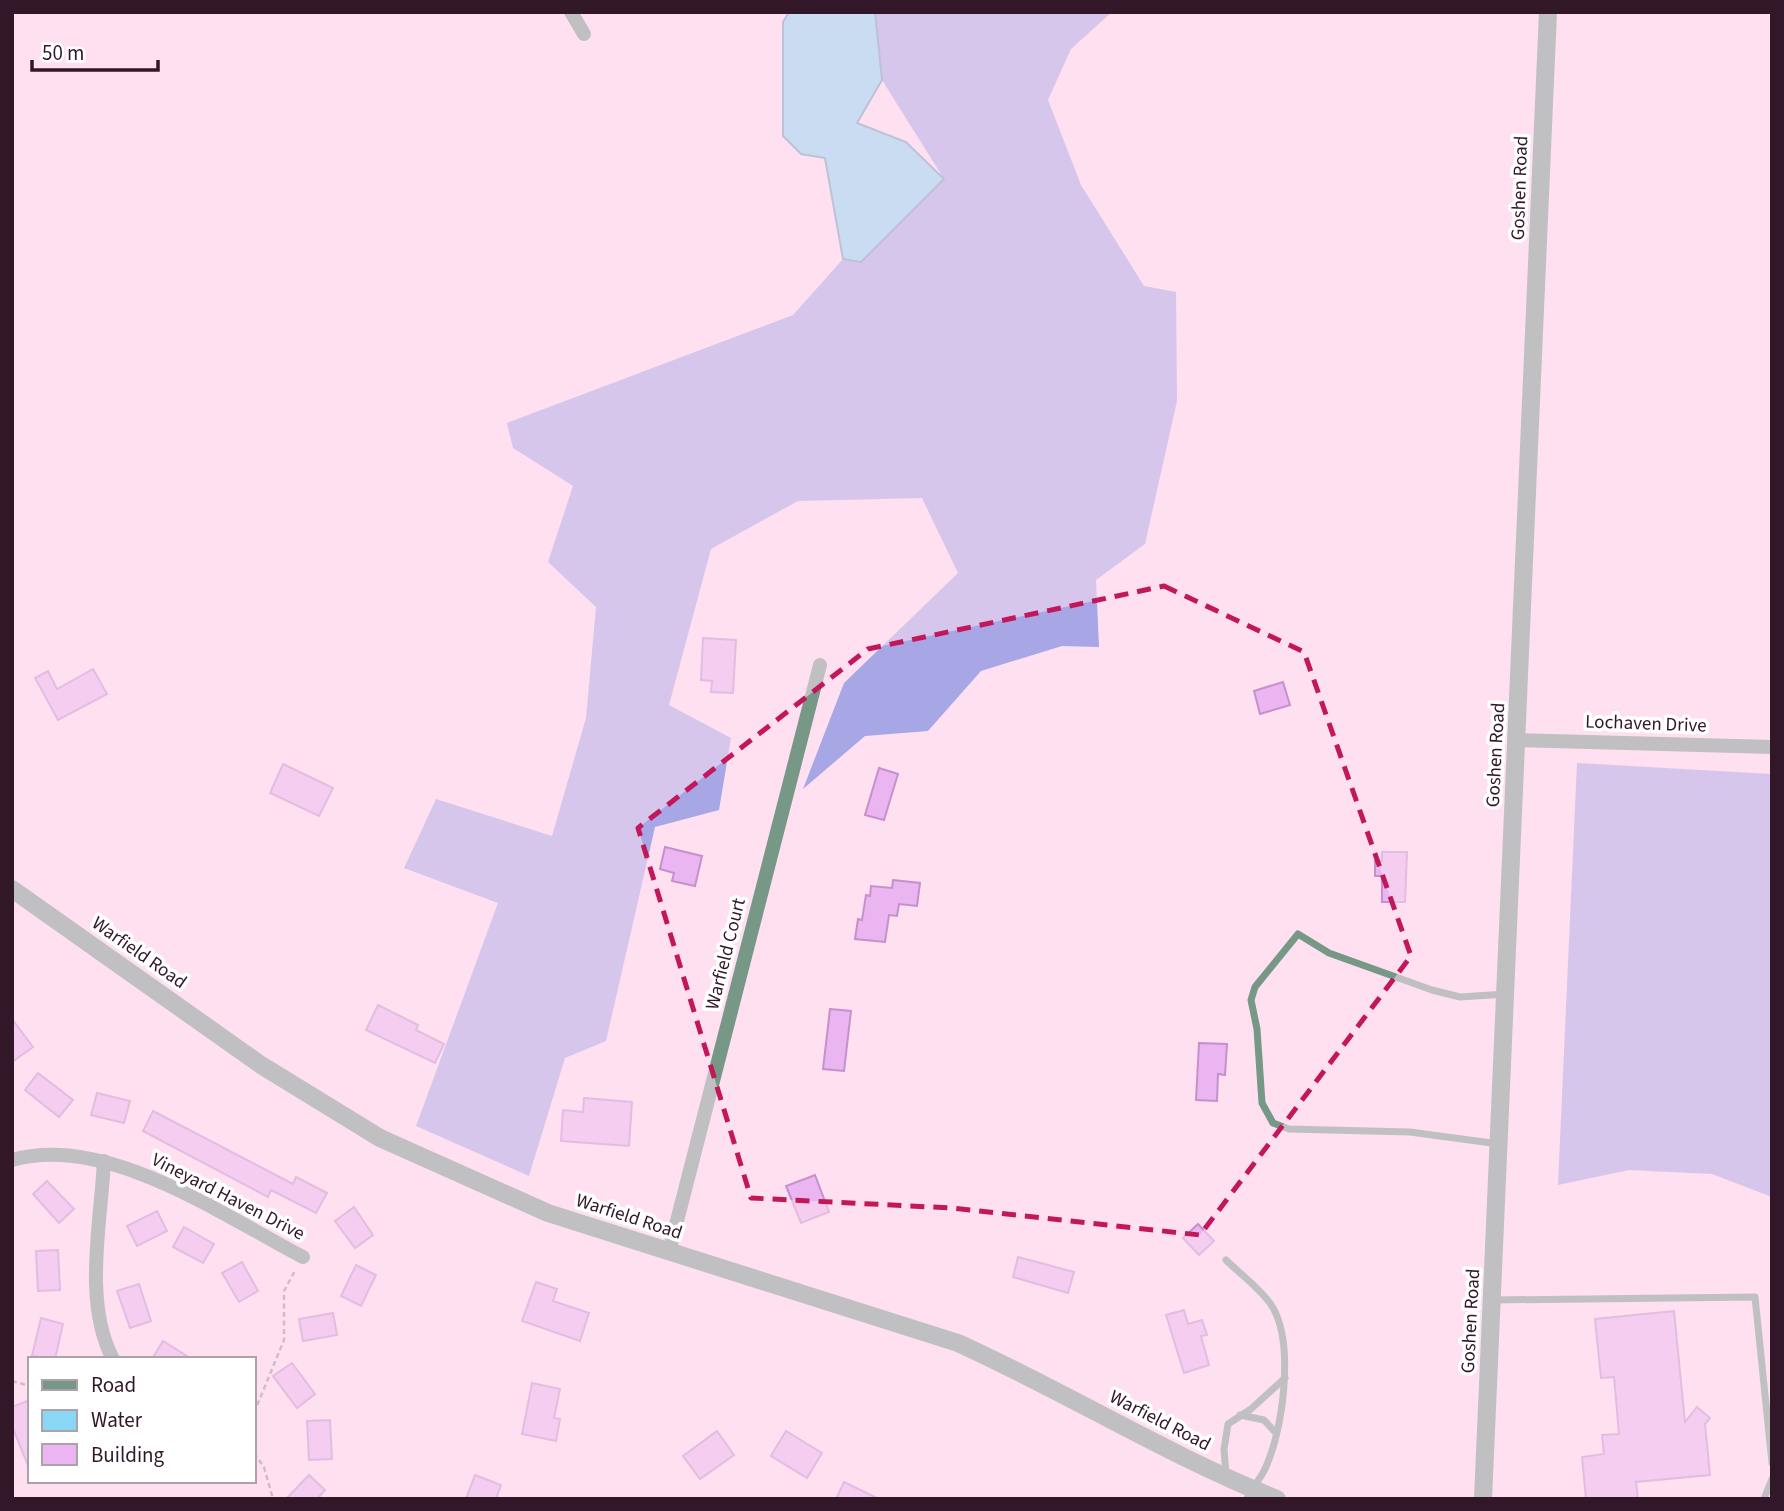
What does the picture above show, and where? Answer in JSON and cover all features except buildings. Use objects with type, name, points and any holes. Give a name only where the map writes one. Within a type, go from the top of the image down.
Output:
[{"type":"street","points":[[571,12],[584,34]]},
{"type":"street","name":"Goshen Road","points":[[1483,1499],[1548,12]]},
{"type":"street","name":"Warfield Court","points":[[669,1252],[820,665]]},
{"type":"street","name":"Lochaven Drive","points":[[1518,740],[1772,747]]},
{"type":"street","name":"Warfield Road","points":[[12,889],[261,1065],[380,1138],[548,1213],[958,1343],[1022,1372],[1176,1455],[1226,1477],[1249,1494],[1277,1499]]},
{"type":"street","name":"Vineyard Haven Drive","points":[[12,1160],[46,1154],[77,1155],[104,1161],[146,1175],[303,1257]]},
{"type":"street","points":[[104,1161],[96,1304],[101,1332],[112,1357]]},
{"type":"lane","points":[[1500,1144],[1410,1132],[1289,1129],[1273,1123],[1262,1103],[1257,1029],[1251,1000],[1255,987],[1298,934],[1329,953],[1432,990],[1460,997],[1506,994]]},
{"type":"lane","points":[[1226,1260],[1271,1304],[1280,1324],[1285,1378],[1275,1433],[1264,1470],[1249,1494]]},
{"type":"lane","points":[[1493,1300],[1755,1297],[1772,1464]]},
{"type":"lane","points":[[1226,1477],[1223,1449],[1228,1424],[1285,1378]]},
{"type":"lane","points":[[1240,1415],[1264,1420],[1275,1433]]},
{"type":"lane","points":[[1764,1499],[1772,1479]]},
{"type":"path","points":[[256,1408],[284,1340],[284,1291],[303,1257]]},
{"type":"path","points":[[256,1456],[264,1467],[272,1499]]},
{"type":"highlighted area","points":[[1164,586],[1304,652],[1411,956],[1200,1235],[951,1208],[751,1198],[638,828],[868,649]]},
{"type":"shaded area","points":[[875,12],[1112,12],[1071,49],[1048,100],[1081,185],[1144,286],[1176,292],[1177,401],[1145,544],[1096,580],[1099,647],[1062,646],[981,671],[928,731],[865,736],[803,789],[844,683],[958,573],[922,498],[798,501],[711,549],[669,705],[731,738],[719,810],[655,827],[606,1041],[565,1058],[529,1176],[416,1126],[498,903],[404,868],[436,799],[552,836],[586,718],[596,607],[548,562],[573,486],[513,448],[507,423],[793,315],[843,259],[861,261],[944,179],[882,80]]},
{"type":"shaded area","points":[[1577,763],[1772,774],[1772,1197],[1712,1174],[1629,1170],[1558,1185]]},
{"type":"water","points":[[789,12],[875,12],[882,80],[857,123],[906,142],[944,179],[861,262],[843,259],[825,158],[801,154],[783,136],[783,22]]}]
